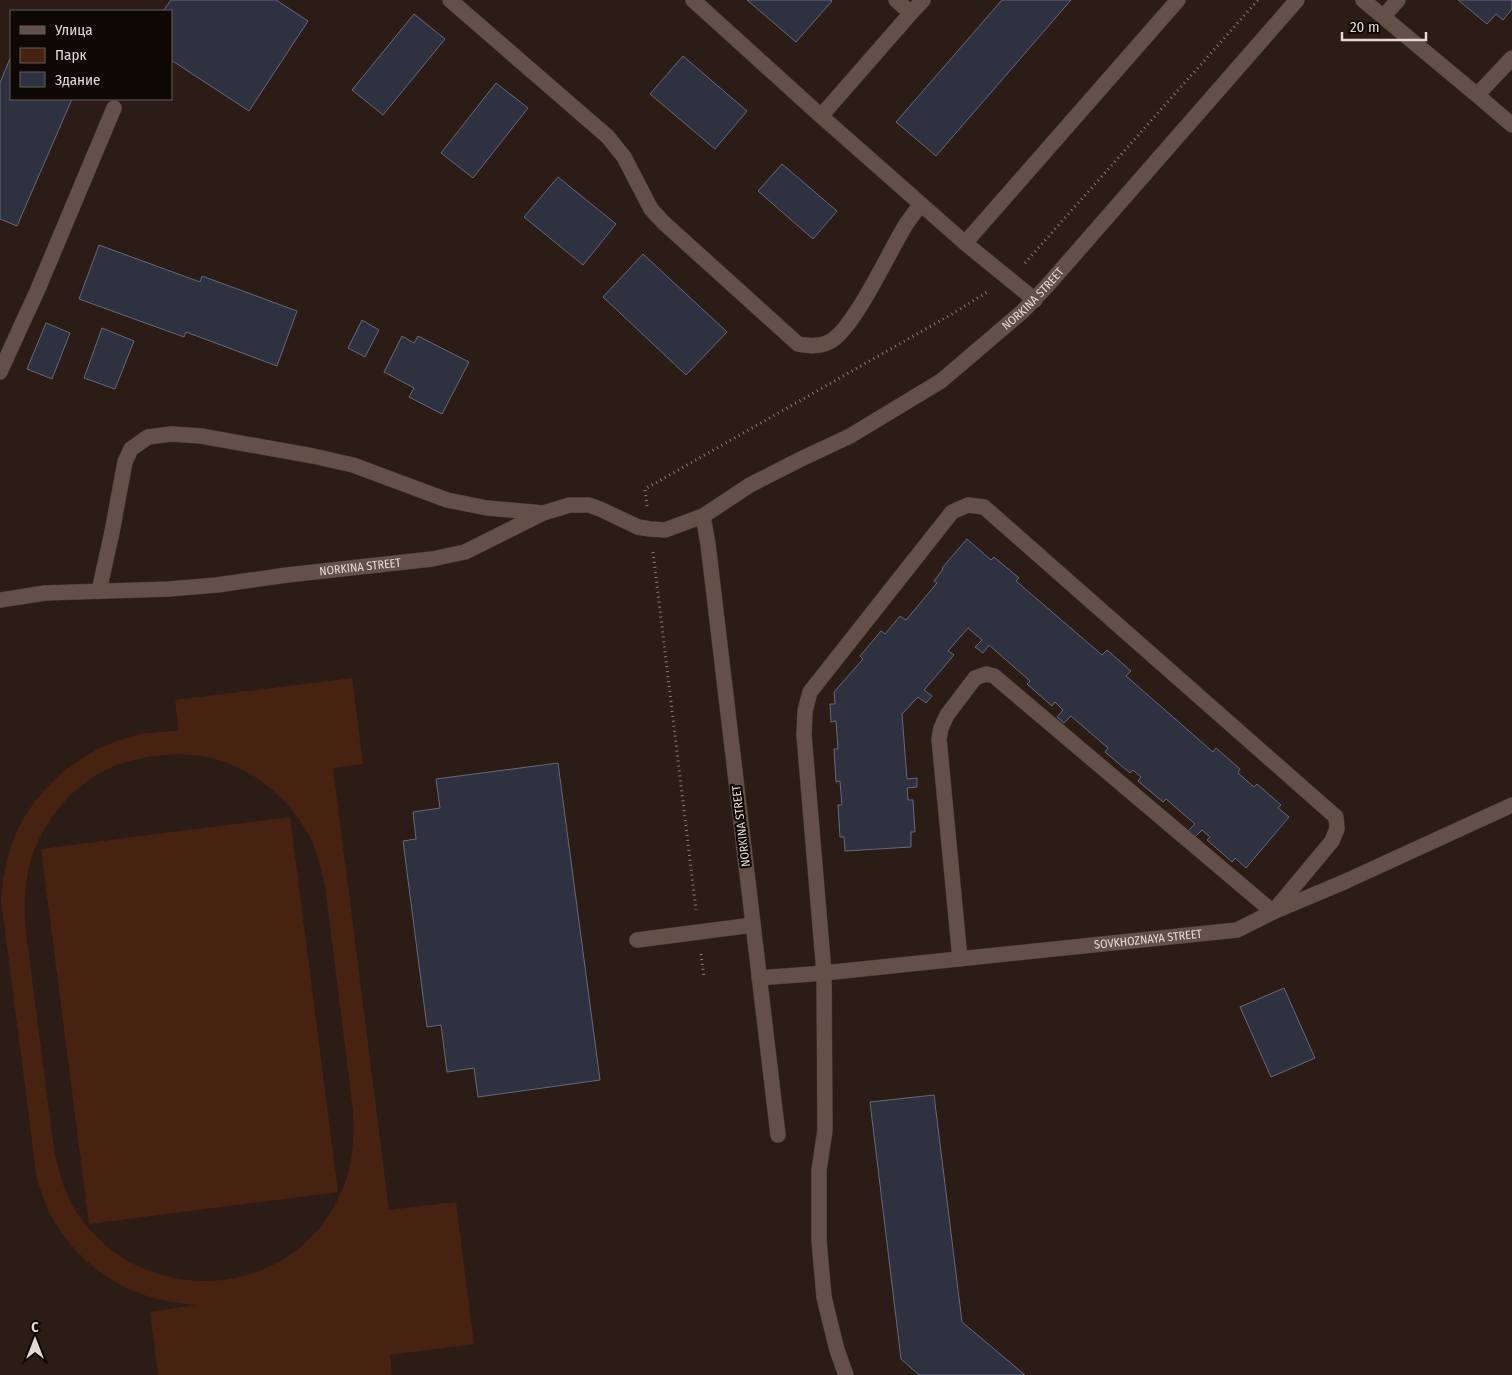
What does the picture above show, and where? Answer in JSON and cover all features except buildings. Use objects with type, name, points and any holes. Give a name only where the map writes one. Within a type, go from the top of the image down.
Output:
[{"type":"street","points":[[450,0],[608,137],[624,157],[650,209],[798,344],[813,347],[830,342],[845,329],[905,226],[921,204]]},
{"type":"street","points":[[693,0],[921,204],[1034,300]]},
{"type":"street","points":[[896,0],[911,13]]},
{"type":"street","points":[[821,116],[923,0]]},
{"type":"street","points":[[966,243],[1178,0]]},
{"type":"street","name":"NORKINA STREET","points":[[0,600],[45,593],[168,589],[217,585],[287,575],[432,559],[465,552],[543,513],[570,505],[589,506],[600,509],[638,527],[665,530],[703,516],[750,485],[801,458],[850,436],[941,380],[1023,312],[1297,0]]},
{"type":"street","points":[[1362,0],[1512,125]]},
{"type":"street","points":[[1383,17],[1398,0]]},
{"type":"street","points":[[1477,95],[1512,58]]},
{"type":"street","points":[[0,372],[38,289],[114,108]]},
{"type":"street","points":[[100,591],[124,462],[131,449],[148,437],[171,434],[201,436],[314,456],[353,465],[447,500],[487,508],[543,513]]},
{"type":"street","points":[[846,1375],[837,1350],[824,1298],[819,1240],[819,1170],[825,1130],[824,973],[804,735],[806,711],[810,692],[952,512],[968,504],[984,507],[1336,817],[1337,829],[1332,841],[1273,912],[994,676],[986,674],[975,678],[947,714],[939,739],[960,959]]},
{"type":"street","name":"NORKINA STREET","points":[[703,516],[708,544],[778,1135]]},
{"type":"street","name":"SOVKHOZNAYA STREET","points":[[759,978],[824,973],[1237,930],[1512,805]]},
{"type":"street","points":[[637,940],[753,926]]},
{"type":"green space","points":[[352,678],[363,764],[333,768],[389,1210],[456,1202],[474,1344],[390,1355],[392,1375],[158,1375],[150,1312],[196,1305],[165,1301],[147,1296],[109,1278],[76,1251],[59,1229],[49,1211],[37,1180],[1,899],[7,860],[19,828],[29,810],[55,779],[88,754],[107,745],[139,735],[179,731],[175,700]],"holes":[[[179,754],[219,760],[236,766],[252,775],[280,796],[292,809],[311,839],[325,886],[353,1111],[353,1147],[346,1181],[336,1203],[313,1236],[283,1260],[248,1275],[212,1281],[174,1278],[138,1266],[106,1246],[79,1216],[70,1200],[60,1176],[54,1150],[25,924],[25,890],[31,861],[45,827],[68,798],[81,785],[112,767],[145,757]]]},
{"type":"green space","points":[[290,817],[338,1192],[89,1224],[41,849]]}]
